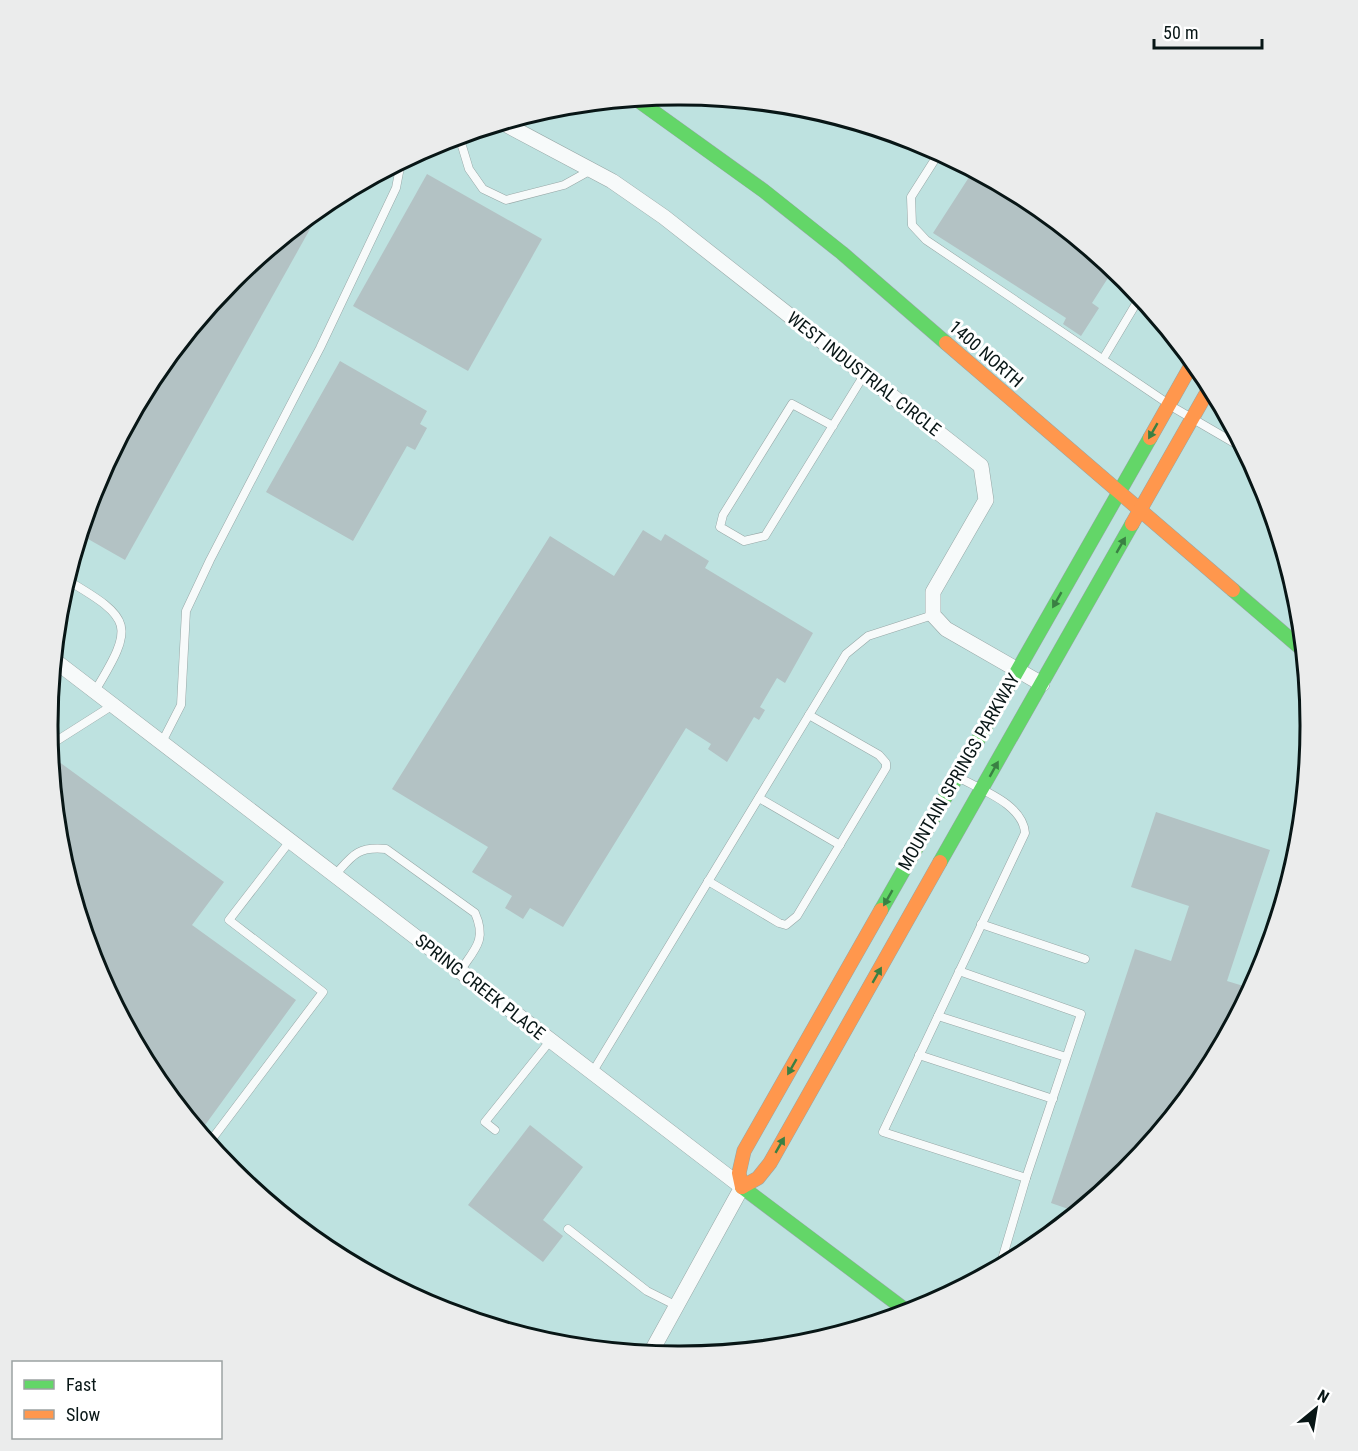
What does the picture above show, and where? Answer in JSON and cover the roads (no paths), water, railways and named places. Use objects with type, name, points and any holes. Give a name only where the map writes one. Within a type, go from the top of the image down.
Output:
[{"type":"street","name":"1400 NORTH","points":[[645,106],[764,192],[842,253],[1294,642]]},
{"type":"street","name":"WEST INDUSTRIAL CIRCLE","points":[[512,128],[592,170],[664,217],[981,466],[986,500],[933,592],[933,615]]},
{"type":"street","name":"MOUNTAIN SPRINGS PARKWAY","points":[[742,1187],[739,1173],[744,1151],[1188,371]]},
{"type":"street","name":"MOUNTAIN SPRINGS PARKWAY","points":[[655,1345],[742,1187],[758,1178],[770,1164],[1205,397]]},
{"type":"street","points":[[933,615],[946,629],[1042,684]]},
{"type":"street","name":"SPRING CREEK PLACE","points":[[62,666],[550,1041],[899,1305]]},
{"type":"lane","points":[[462,145],[469,169],[483,189],[506,200],[564,185],[592,170]]},
{"type":"lane","points":[[934,160],[911,197],[912,225],[930,243],[1169,404],[1230,441]]},
{"type":"lane","points":[[162,742],[181,705],[186,611],[215,549],[325,338],[396,188],[399,172]]},
{"type":"lane","points":[[1104,359],[1135,305]]},
{"type":"lane","points":[[833,426],[792,404],[723,515],[720,527],[744,541],[765,536],[833,426],[864,375]]},
{"type":"lane","points":[[75,585],[102,600],[119,616],[123,638],[95,691]]},
{"type":"lane","points":[[592,1073],[846,654],[868,636],[933,615]]},
{"type":"lane","points":[[59,739],[113,705]]},
{"type":"lane","points":[[708,881],[786,925],[797,916],[886,763],[879,755],[809,715]]},
{"type":"lane","points":[[957,777],[1018,812],[1024,823],[1025,833],[883,1132],[1026,1178]]},
{"type":"lane","points":[[759,798],[840,845]]},
{"type":"lane","points":[[214,1137],[323,992],[229,920],[290,841]]},
{"type":"lane","points":[[335,875],[357,852],[370,847],[386,849],[475,913],[482,929],[479,943],[460,971]]},
{"type":"lane","points":[[981,924],[1085,959]]},
{"type":"lane","points":[[959,971],[1081,1014],[1026,1178],[1004,1253]]},
{"type":"lane","points":[[938,1016],[1066,1057]]},
{"type":"lane","points":[[495,1130],[484,1122],[550,1041]]},
{"type":"lane","points":[[919,1055],[1053,1099]]},
{"type":"lane","points":[[568,1230],[648,1291],[677,1306]]}]
